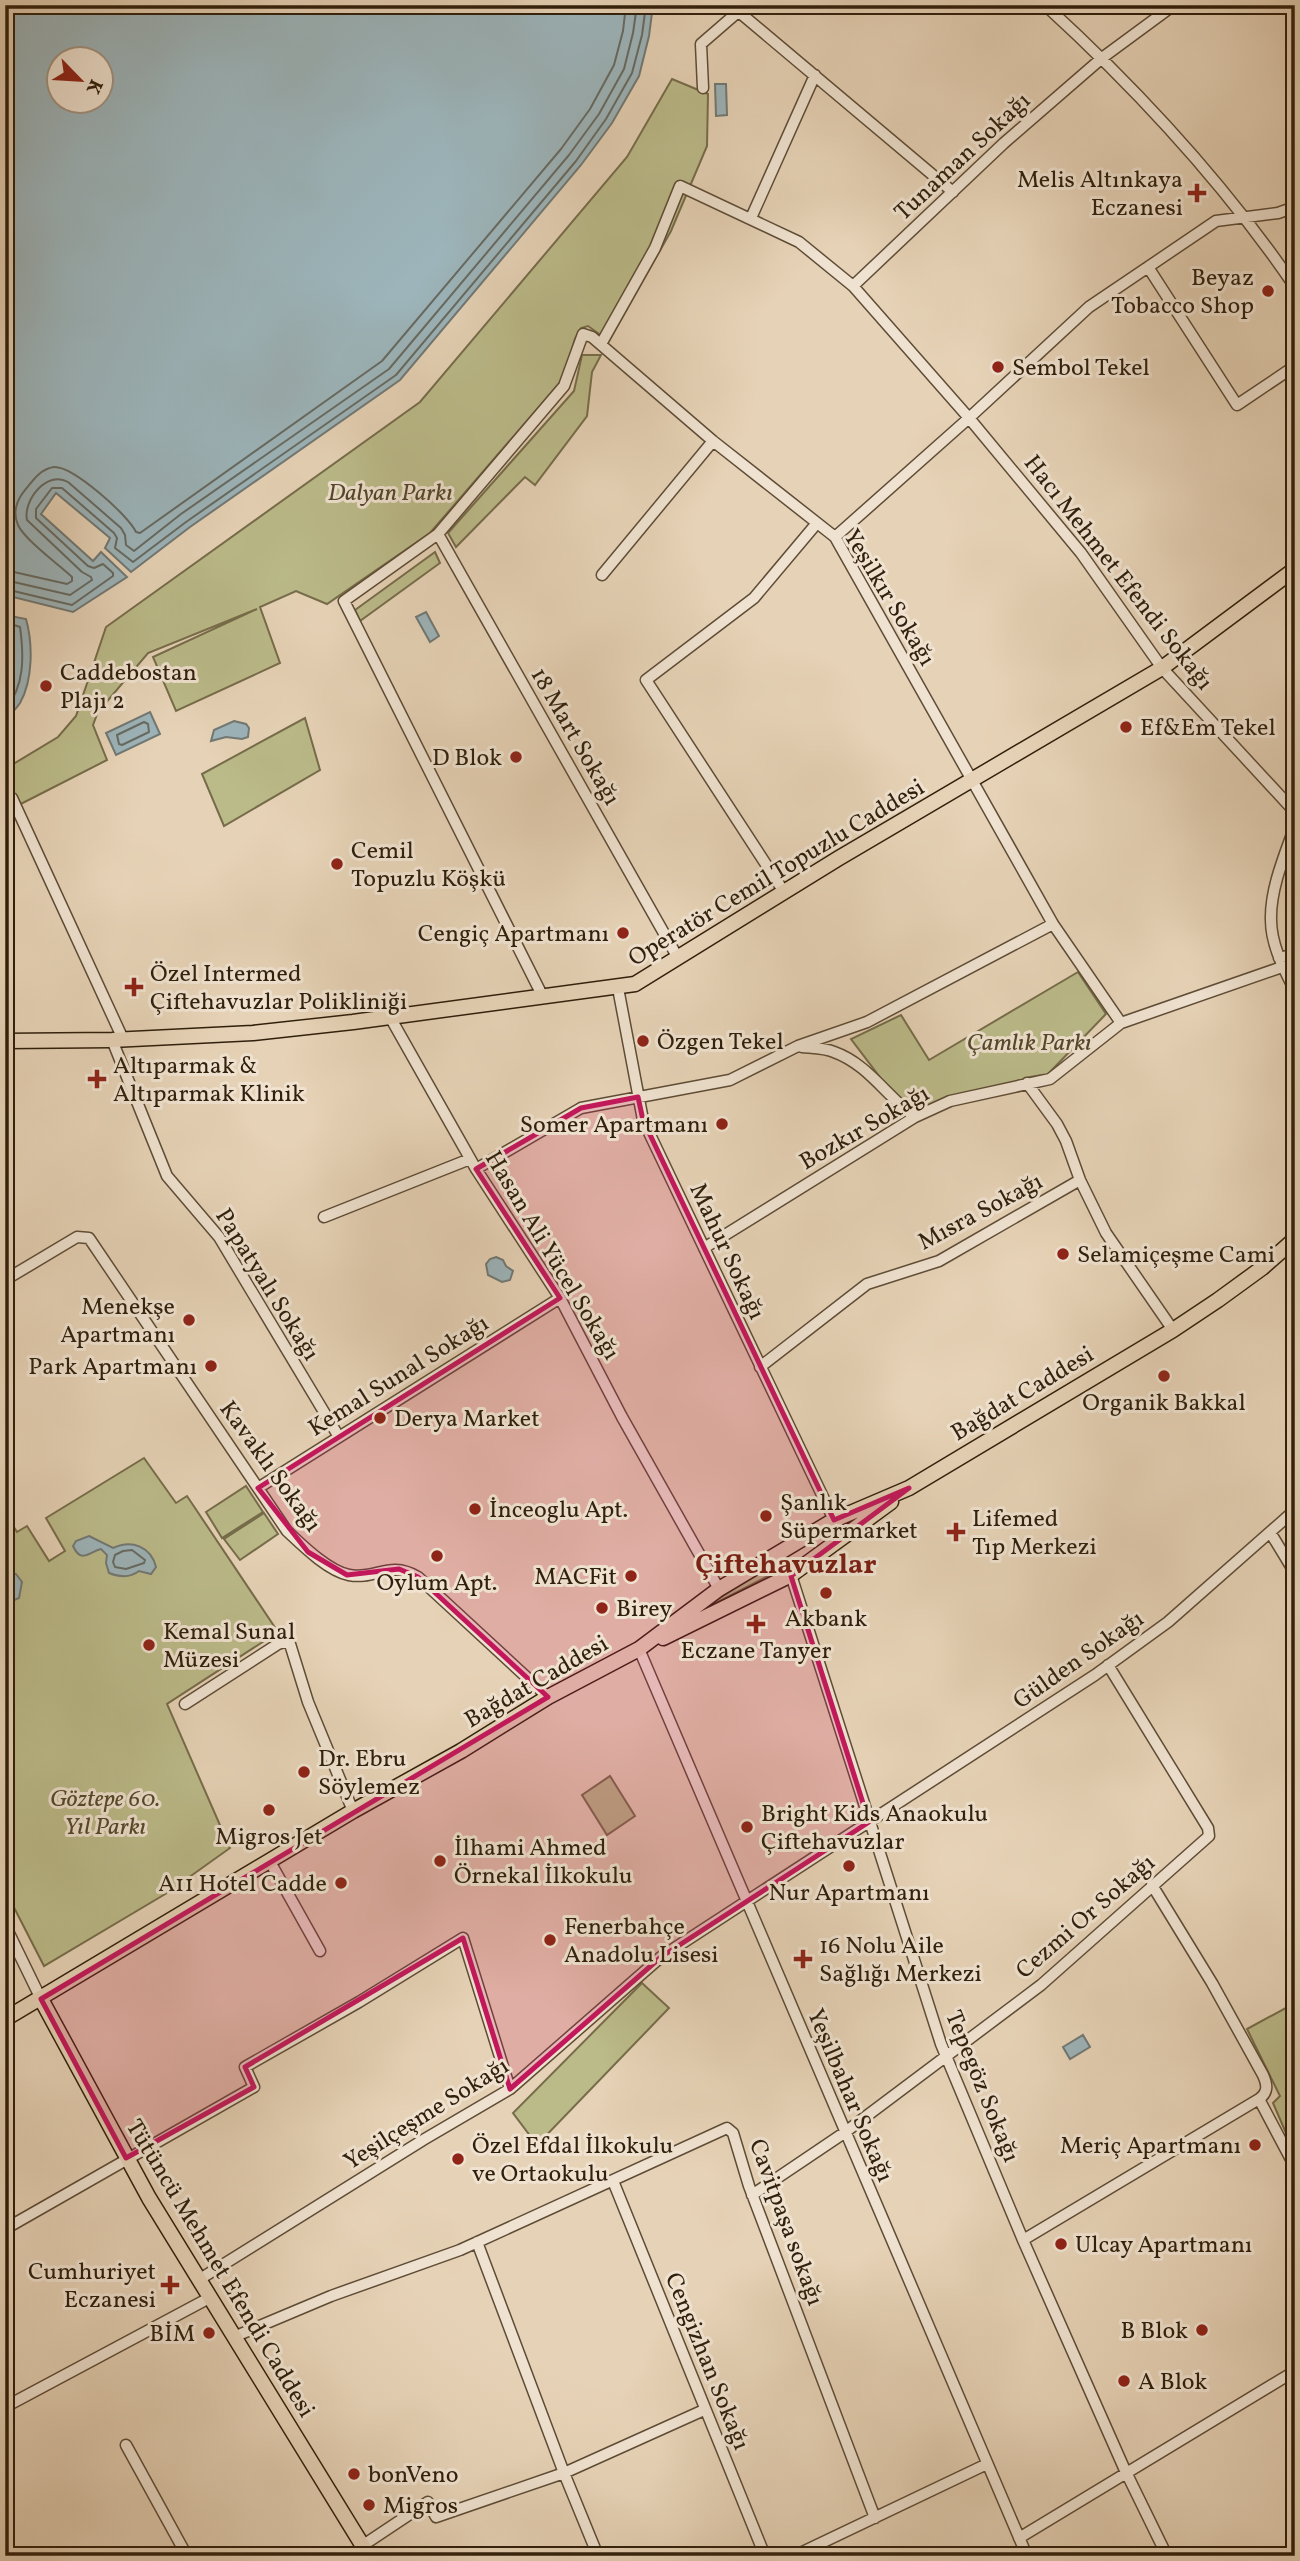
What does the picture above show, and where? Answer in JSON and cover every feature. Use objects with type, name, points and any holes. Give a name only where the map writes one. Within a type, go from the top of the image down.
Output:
[{"type":"main road","name":"Operatör Cemil Topuzlu Caddesi","points":[[5,1041],[118,1040],[253,1032],[390,1017],[635,984],[784,892],[1162,668],[1295,569]]},
{"type":"main road","name":"Bağdat Caddesi","points":[[5,2019],[548,1697],[639,1649],[719,1590],[835,1520],[908,1489],[1173,1329],[1262,1268],[1295,1239]]},
{"type":"main road","points":[[639,1649],[791,1576],[908,1489]]},
{"type":"main road","name":"Tütüncü Mehmet Efendi Caddesi","points":[[41,1998],[126,2158],[365,2551]]},
{"type":"street","points":[[1045,5],[1102,58],[1245,217],[1295,286]]},
{"type":"street","name":"Tunaman Sokağı","points":[[853,286],[953,191],[1102,58],[1174,5]]},
{"type":"street","points":[[704,88],[701,44],[743,8],[815,75],[953,191]]},
{"type":"street","points":[[751,218],[815,75]]},
{"type":"street","name":"Hacı Mehmet Efendi Sokağı","points":[[601,344],[655,248],[680,186],[799,242],[853,286],[970,418],[1081,552],[1162,668],[1295,812]]},
{"type":"street","points":[[835,537],[970,418],[1078,316],[1216,221],[1278,213],[1295,207]]},
{"type":"street","points":[[1148,267],[1237,405],[1295,366]]},
{"type":"street","points":[[542,995],[344,601],[438,534],[564,386],[583,334],[601,344]]},
{"type":"street","name":"Yeşilkır Sokağı","points":[[601,344],[713,441],[835,537],[1053,924],[1121,1023]]},
{"type":"street","points":[[602,575],[713,441]]},
{"type":"street","points":[[784,892],[646,680],[754,598],[817,523]]},
{"type":"street","name":"18 Mart Sokağı","points":[[438,534],[678,958]]},
{"type":"street","name":"Papatyalı Sokağı","points":[[12,798],[118,1040],[167,1177],[219,1237],[339,1437]]},
{"type":"street","points":[[1295,825],[1271,911],[1271,927],[1281,962],[1295,991]]},
{"type":"street","points":[[324,1217],[473,1164],[575,1111],[730,1080],[798,1046],[867,1022],[1053,924]]},
{"type":"street","name":"Bozkır Sokağı","points":[[704,1248],[915,1117],[950,1101],[1050,1079],[1121,1023],[1281,962],[1295,954]]},
{"type":"street","name":"Mahur Sokağı","points":[[618,988],[643,1120],[835,1520]]},
{"type":"street","name":"Hasan Ali Yücel Sokağı","points":[[390,1017],[473,1164],[560,1298],[719,1590]]},
{"type":"street","points":[[798,1046],[834,1052],[869,1074],[902,1108],[915,1117]]},
{"type":"street","points":[[1027,1083],[1066,1141],[1080,1180],[1106,1233],[1173,1329]]},
{"type":"street","name":"Mısra Sokağı","points":[[760,1367],[867,1284],[939,1261],[1080,1180]]},
{"type":"street","name":"Kavaklı Sokağı","points":[[5,1280],[76,1237],[89,1238],[287,1531],[308,1552],[347,1575],[358,1576],[387,1569],[409,1572],[418,1577],[548,1697]]},
{"type":"street","name":"Kemal Sunal Sokağı","points":[[258,1488],[560,1298]]},
{"type":"street","name":"Gülden Sokağı","points":[[869,1822],[1050,1706],[1168,1622],[1295,1510]]},
{"type":"street","points":[[1270,1532],[1295,1573]]},
{"type":"street","name":"Tepegöz Sokağı","points":[[791,1576],[946,2057],[1126,2473],[1167,2556]]},
{"type":"street","points":[[185,1704],[278,1644],[290,1644],[308,1702],[353,1811]]},
{"type":"street","name":"Yeşilbahar Sokağı","points":[[639,1649],[1027,2556]]},
{"type":"street","name":"Cezmi Or Sokağı","points":[[752,2195],[844,2133],[1053,1975],[1210,1835],[1108,1665]]},
{"type":"street","name":"Yeşilçeşme Sokağı","points":[[200,2279],[510,2089],[661,1957],[869,1822]]},
{"type":"street","points":[[270,1860],[320,1951]]},
{"type":"street","points":[[1023,2240],[1259,2099],[1267,2088],[1263,2075],[1212,1983],[1152,1885]]},
{"type":"street","points":[[5,1926],[41,1998]]},
{"type":"street","points":[[5,2230],[126,2158],[254,2087],[245,2067],[359,2002],[463,1938],[510,2089]]},
{"type":"street","points":[[1259,2099],[1295,2167]]},
{"type":"street","name":"Cavitpaşa sokağı","points":[[236,2336],[326,2298],[477,2242],[726,2128],[733,2133],[752,2195],[875,2518]]},
{"type":"street","name":"Cengizhan Sokağı","points":[[613,2181],[765,2556]]},
{"type":"street","points":[[477,2242],[598,2556]]},
{"type":"street","points":[[5,2407],[212,2297]]},
{"type":"street","points":[[1019,2538],[1295,2371]]},
{"type":"street","points":[[365,2551],[428,2502],[436,2517],[564,2473],[704,2410]]},
{"type":"street","points":[[125,2445],[187,2556]]},
{"type":"street","points":[[794,2556],[987,2464]]},
{"type":"street","points":[[1291,2556],[1295,2539]]},
{"type":"highlighted area","points":[[638,1097],[643,1120],[834,1520],[909,1488],[791,1576],[869,1822],[661,1957],[510,2089],[463,1938],[245,2067],[254,2087],[126,2158],[41,1999],[548,1697],[418,1577],[399,1569],[347,1575],[308,1552],[258,1488],[560,1298],[476,1169],[581,1108]]},
{"type":"green space","name":"Dalyan Parkı","points":[[672,79],[708,94],[707,146],[671,231],[609,341],[588,326],[581,328],[563,379],[430,533],[327,604],[296,591],[260,607],[280,663],[176,711],[153,657],[257,609],[148,653],[98,712],[93,725],[107,760],[5,812],[5,769],[58,737],[76,716],[106,627],[420,402],[627,157]]},
{"type":"green space","points":[[582,355],[601,355],[592,372],[587,416],[535,485],[525,477],[456,547],[448,533],[574,391]]},
{"type":"green space","points":[[435,552],[440,563],[360,621],[355,610]]},
{"type":"green space","points":[[305,718],[320,770],[224,826],[202,774]]},
{"type":"green space","name":"Çamlık Parkı","points":[[1078,972],[1106,1014],[1048,1074],[1030,1077],[918,1113],[892,1093],[851,1039],[901,1015],[929,1060]]},
{"type":"green space","name":"Göztepe 60. Yıl Parkı","points":[[144,1458],[176,1503],[187,1496],[278,1632],[167,1704],[230,1848],[167,1893],[44,1966],[5,1890],[5,1513],[17,1532],[27,1526],[49,1561],[65,1551],[46,1518]]},
{"type":"green space","points":[[246,1486],[263,1512],[222,1538],[206,1512]]},
{"type":"green space","points":[[264,1513],[278,1534],[240,1560],[224,1539]]},
{"type":"green space","points":[[768,1568],[774,1569],[768,1576],[710,1606],[710,1604]]},
{"type":"green space","points":[[610,1776],[635,1816],[607,1835],[582,1795]]},
{"type":"green space","points":[[642,1983],[669,2008],[537,2145],[513,2113]]},
{"type":"green space","points":[[1295,2003],[1295,2154],[1273,2103],[1280,2096],[1247,2029]]},
{"type":"water","points":[[5,5],[653,5],[639,76],[612,123],[581,165],[400,380],[190,527],[131,572],[105,548],[110,538],[56,493],[41,514],[93,561],[101,552],[127,577],[73,612],[5,595]]},
{"type":"water","points":[[715,84],[726,84],[727,115],[716,116]]},
{"type":"water","points":[[426,612],[439,636],[430,642],[416,617]]},
{"type":"water","points":[[5,615],[26,619],[31,650],[24,694],[5,721]]},
{"type":"water","points":[[150,712],[160,734],[116,755],[106,733]]},
{"type":"water","points":[[234,721],[246,724],[249,728],[248,737],[226,737],[211,741],[214,730]]},
{"type":"water","points":[[496,1257],[503,1260],[513,1271],[510,1280],[502,1282],[488,1275],[486,1264]]},
{"type":"water","points":[[89,1536],[113,1548],[127,1544],[140,1547],[150,1554],[156,1567],[151,1574],[139,1571],[124,1576],[109,1573],[107,1555],[101,1549],[82,1556],[73,1546],[76,1541]]},
{"type":"water","points":[[5,1571],[16,1574],[22,1582],[19,1598],[5,1604]]},
{"type":"water","points":[[1083,2035],[1090,2047],[1070,2059],[1063,2047]]},
{"type":"place","name":"Melis Altınkaya Eczanesi","points":[[1197,193]]},
{"type":"place","name":"Beyaz Tobacco Shop","points":[[1268,291]]},
{"type":"place","name":"Sembol Tekel","points":[[998,367]]},
{"type":"place","name":"Caddebostan Plajı 2","points":[[46,686]]},
{"type":"place","name":"Ef&Em Tekel","points":[[1126,727]]},
{"type":"place","name":"D Blok","points":[[516,757]]},
{"type":"place","name":"Cemil Topuzlu Köşkü","points":[[337,864]]},
{"type":"place","name":"Cengiç Apartmanı","points":[[623,933]]},
{"type":"place","name":"Özel Intermed Çiftehavuzlar Polikliniği","points":[[134,987]]},
{"type":"place","name":"Özgen Tekel","points":[[643,1041]]},
{"type":"place","name":"Altıparmak & Altıparmak Klinik","points":[[97,1079]]},
{"type":"place","name":"Somer Apartmanı","points":[[722,1124]]},
{"type":"place","name":"Selamiçeşme Cami","points":[[1063,1254]]},
{"type":"place","name":"Menekşe Apartmanı","points":[[189,1320]]},
{"type":"place","name":"Park Apartmanı","points":[[211,1366]]},
{"type":"place","name":"Organik Bakkal","points":[[1164,1376]]},
{"type":"place","name":"Derya Market","points":[[380,1418]]},
{"type":"place","name":"İnceoglu Apt.","points":[[475,1509]]},
{"type":"place","name":"Şanlık Süpermarket","points":[[766,1516]]},
{"type":"place","name":"Lifemed Tıp Merkezi","points":[[956,1532]]},
{"type":"place","name":"Oylum Apt.","points":[[437,1556]]},
{"type":"place","name":"MACFit","points":[[631,1576]]},
{"type":"place","name":"Akbank","points":[[826,1593]]},
{"type":"place","name":"Birey","points":[[602,1608]]},
{"type":"place","name":"Eczane Tanyer","points":[[756,1624]]},
{"type":"place","name":"Kemal Sunal Müzesi","points":[[149,1645]]},
{"type":"place","name":"Dr. Ebru Söylemez","points":[[304,1772]]},
{"type":"place","name":"Migros Jet","points":[[269,1810]]},
{"type":"place","name":"Bright Kids Anaokulu Çiftehavuzlar","points":[[747,1827]]},
{"type":"place","name":"İlhami Ahmed Örnekal İlkokulu","points":[[440,1861]]},
{"type":"place","name":"Nur Apartmanı","points":[[849,1866]]},
{"type":"place","name":"A11 Hotel Cadde","points":[[341,1883]]},
{"type":"place","name":"Fenerbahçe Anadolu Lisesi","points":[[550,1940]]},
{"type":"place","name":"16 Nolu Aile Sağlığı Merkezi","points":[[803,1959]]},
{"type":"place","name":"Meriç Apartmanı","points":[[1255,2145]]},
{"type":"place","name":"Özel Efdal İlkokulu ve Ortaokulu","points":[[458,2159]]},
{"type":"place","name":"Ulcay Apartmanı","points":[[1061,2244]]},
{"type":"place","name":"Cumhuriyet Eczanesi","points":[[170,2285]]},
{"type":"place","name":"B Blok","points":[[1202,2330]]},
{"type":"place","name":"BİM","points":[[209,2333]]},
{"type":"place","name":"A Blok","points":[[1124,2381]]},
{"type":"place","name":"bonVeno","points":[[354,2474]]},
{"type":"place","name":"Migros","points":[[369,2505]]},
{"type":"district","name":"Çiftehavuzlar","points":[[786,1563]]}]
